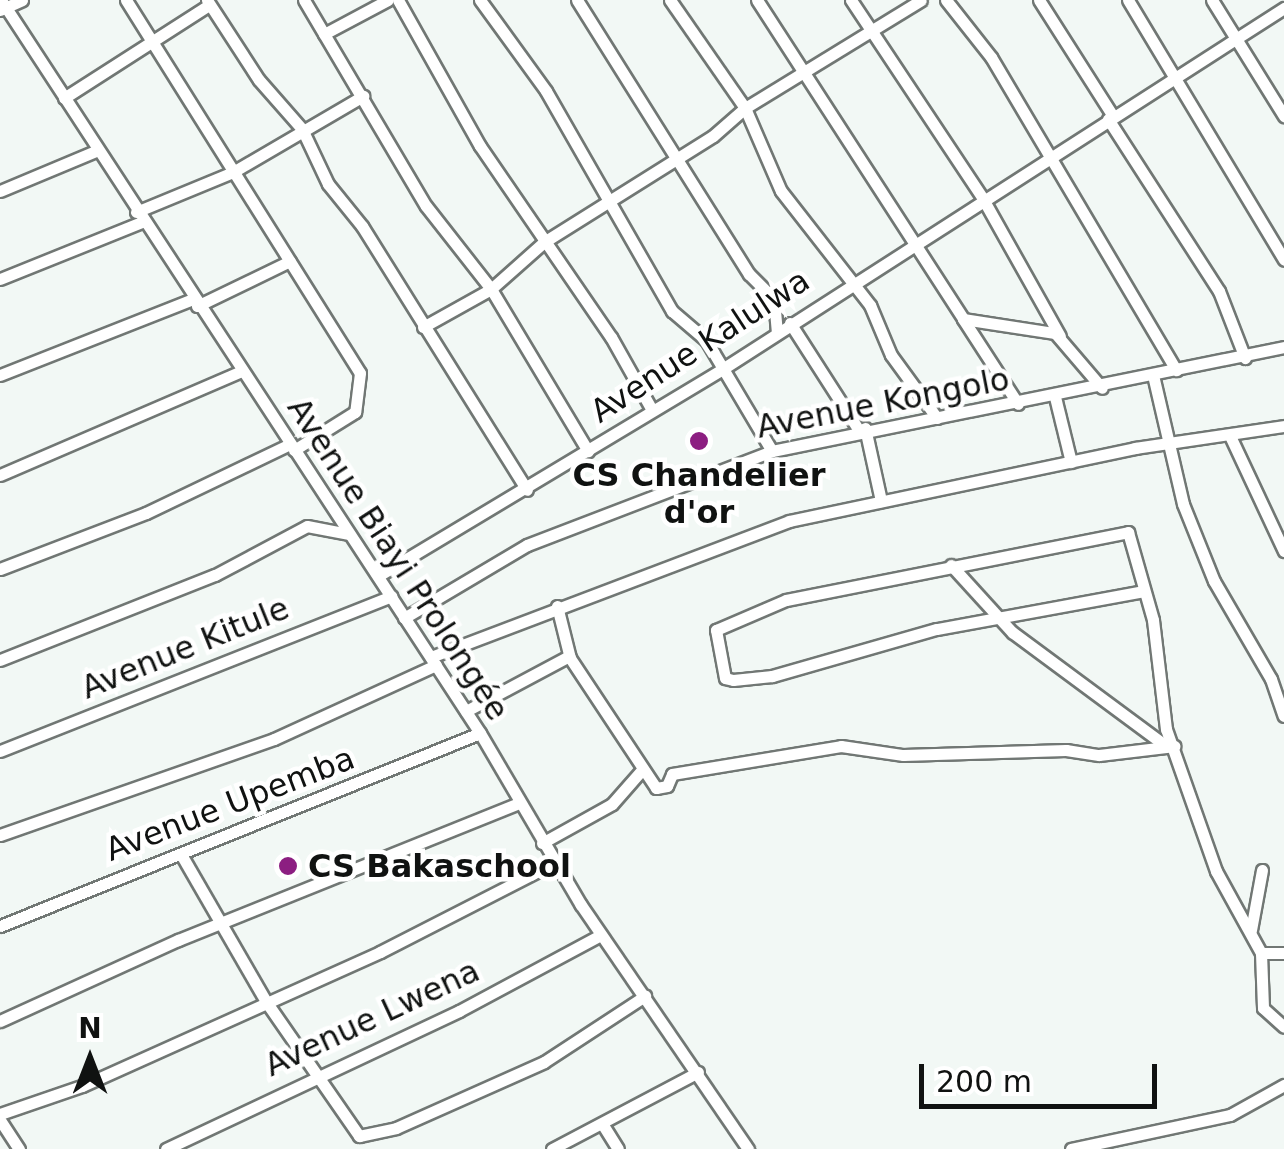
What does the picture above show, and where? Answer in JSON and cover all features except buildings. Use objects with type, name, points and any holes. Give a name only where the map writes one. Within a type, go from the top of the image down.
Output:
[{"type":"street","points":[[2,6],[22,0]]},
{"type":"street","points":[[0,569],[146,513],[292,447],[355,412],[362,384],[290,261],[126,0]]},
{"type":"street","points":[[304,0],[426,206],[491,289],[588,451]]},
{"type":"street","points":[[324,34],[388,0]]},
{"type":"street","points":[[398,0],[480,146],[652,410]]},
{"type":"street","points":[[480,0],[546,91],[672,310],[702,334],[772,451]]},
{"type":"street","points":[[578,0],[748,274],[774,299],[777,332]]},
{"type":"street","points":[[670,0],[744,108],[781,192],[850,282],[938,418]]},
{"type":"street","points":[[758,0],[1018,404]]},
{"type":"street","points":[[851,0],[983,199],[1060,336],[1102,388]]},
{"type":"street","points":[[423,328],[491,289],[544,242],[678,159],[744,108],[804,75],[921,0]]},
{"type":"street","points":[[946,0],[991,56],[1050,160],[1107,245],[1176,370]]},
{"type":"street","points":[[1039,0],[1219,291],[1245,358]]},
{"type":"street","points":[[1128,0],[1284,260]]},
{"type":"street","points":[[1212,0],[1284,116]]},
{"type":"street","points":[[64,98],[153,43],[208,2],[302,129],[328,184],[362,226],[527,490]]},
{"type":"street","name":"Avenue Biayi Prolongée","points":[[2,6],[466,710],[554,863],[748,1149]]},
{"type":"street","name":"Avenue Kalulwa","points":[[378,576],[527,490],[724,368],[850,282],[1178,80],[1284,8]]},
{"type":"street","points":[[0,279],[233,172],[363,96]]},
{"type":"street","points":[[0,191],[98,150]]},
{"type":"street","points":[[0,375],[195,302],[290,261]]},
{"type":"street","points":[[962,319],[1060,336]]},
{"type":"street","points":[[790,323],[862,429],[881,500]]},
{"type":"street","name":"Avenue Kongolo","points":[[404,618],[527,545],[772,451],[862,429],[1102,388],[1284,347]]},
{"type":"street","points":[[0,474],[242,372]]},
{"type":"street","points":[[1153,375],[1172,473],[1214,581],[1271,679],[1284,716]]},
{"type":"street","points":[[1055,397],[1071,462]]},
{"type":"street","points":[[0,835],[274,739],[557,606],[788,520],[1071,462],[1284,426]]},
{"type":"street","points":[[1231,438],[1284,551]]},
{"type":"street","points":[[0,660],[215,575],[306,526],[349,534]]},
{"type":"street","points":[[1144,591],[870,644],[772,676],[725,678],[718,625],[786,600],[1128,532],[1144,591],[1170,746],[1216,871],[1261,953],[1263,1008],[1284,1027]]},
{"type":"street","points":[[951,565],[999,619],[1170,746]]},
{"type":"street","name":"Avenue Kitule","points":[[0,751],[390,596]]},
{"type":"street","points":[[557,606],[569,656],[640,772],[658,788],[672,774],[841,746],[903,755],[1066,750],[1100,756],[1170,746]]},
{"type":"street","points":[[466,710],[569,656]]},
{"type":"street","name":"Avenue Upemba","points":[[0,926],[182,856],[480,732]]},
{"type":"street","points":[[542,843],[612,804],[640,772]]},
{"type":"street","points":[[0,1020],[518,803]]},
{"type":"street","points":[[182,856],[267,1004],[356,1135],[383,1132],[544,1062],[645,996]]},
{"type":"street","points":[[19,1149],[0,1117],[82,1086],[267,1004],[554,863]]},
{"type":"street","points":[[1250,930],[1262,870]]},
{"type":"street","name":"Avenue Lwena","points":[[166,1149],[317,1074],[459,1011],[601,934]]},
{"type":"street","points":[[1261,953],[1284,953]]},
{"type":"street","points":[[552,1149],[698,1072]]},
{"type":"street","points":[[1072,1147],[1230,1115],[1284,1085]]},
{"type":"street","points":[[602,1124],[618,1149]]},
{"type":"place","name":"CS Chandelier d'or","points":[[699,441]]},
{"type":"place","name":"CS Bakaschool","points":[[288,866]]}]
